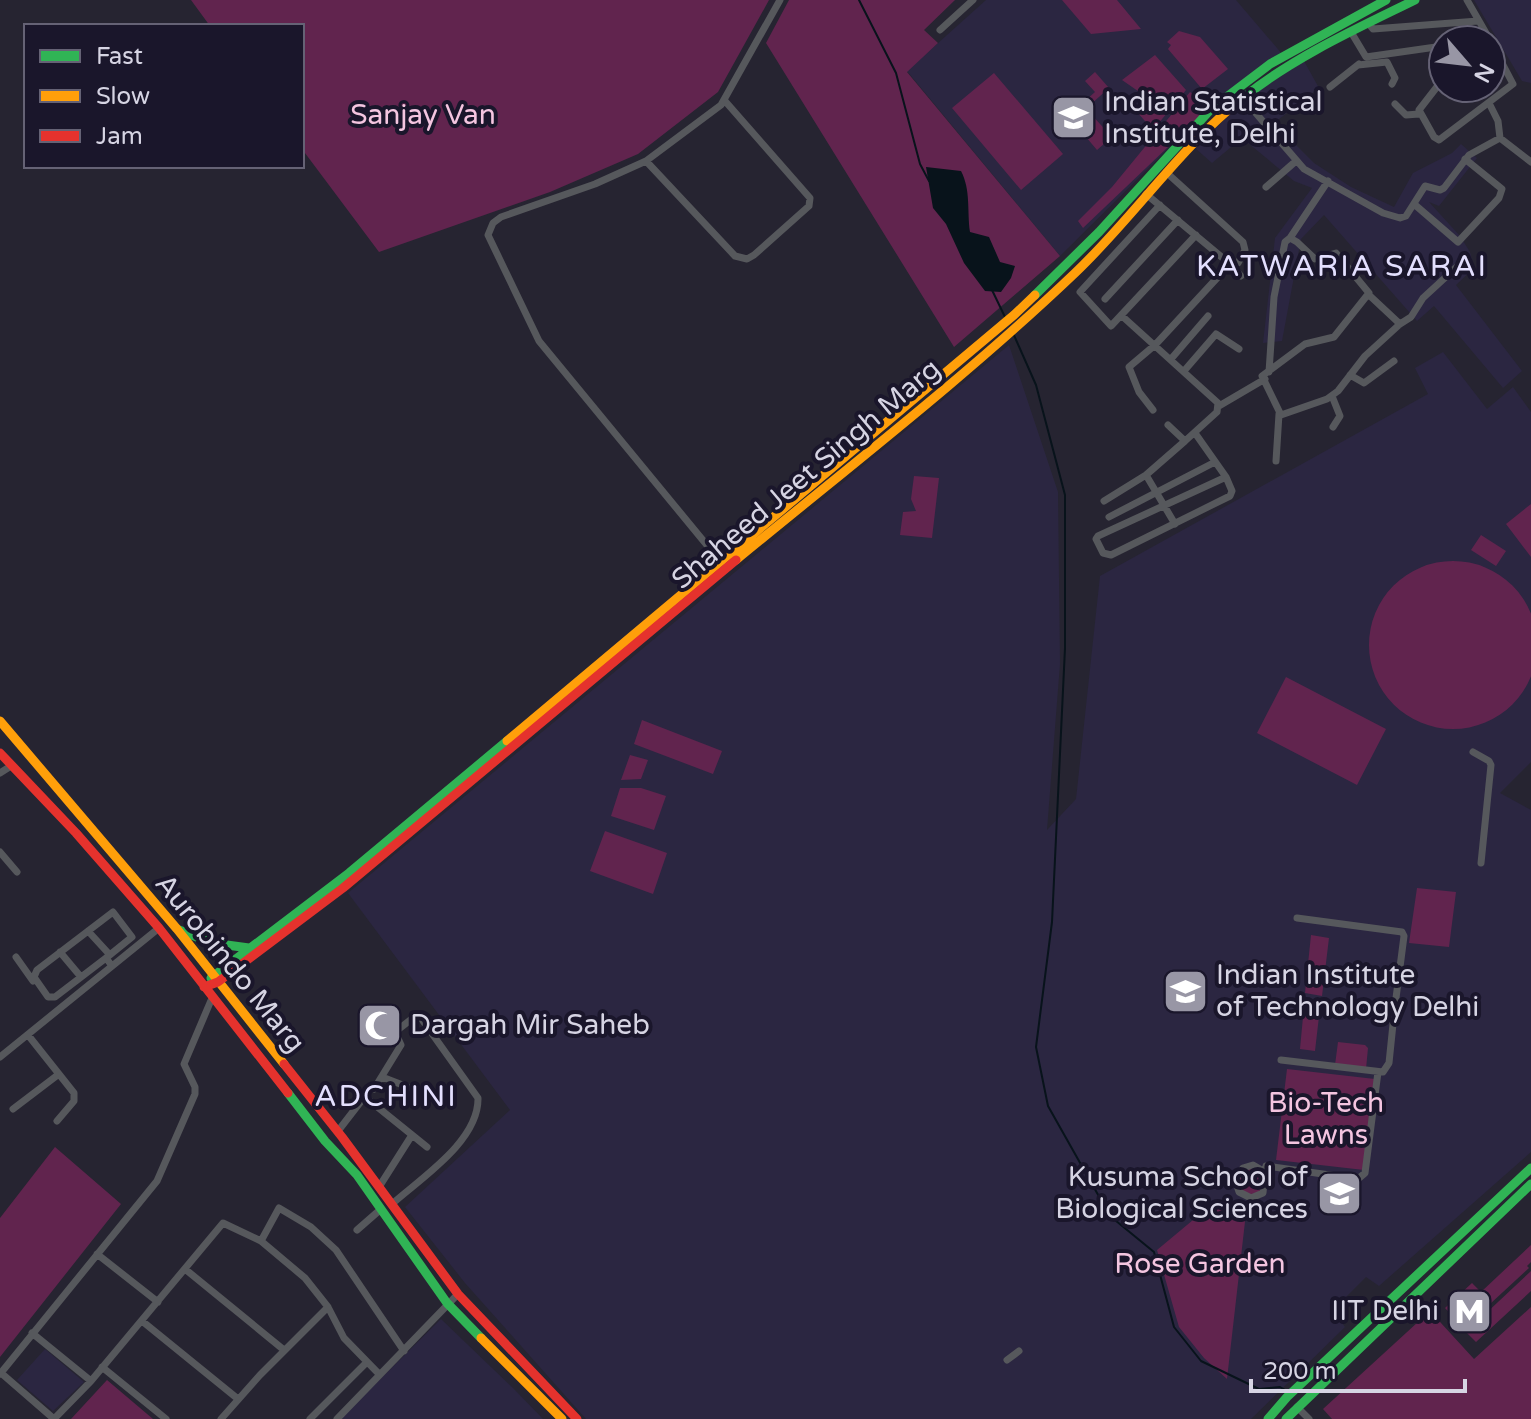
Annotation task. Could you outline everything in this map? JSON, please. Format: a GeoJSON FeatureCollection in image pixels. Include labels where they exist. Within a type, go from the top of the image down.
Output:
{"type":"FeatureCollection","features":[{"type":"Feature","properties":{"kind":"main road","name":"Shaheed Jeet Singh Marg"},"geometry":{"type":"LineString","coordinates":[[1009,325],[1212,108],[1277,59],[1386,0]]}},
{"type":"Feature","properties":{"kind":"main road","name":"Shaheed Jeet Singh Marg"},"geometry":{"type":"LineString","coordinates":[[216,979],[343,888],[1093,255],[1221,116],[1243,98],[1274,75],[1415,0]]}},
{"type":"Feature","properties":{"kind":"main road","name":"Shaheed Jeet Singh Marg"},"geometry":{"type":"LineString","coordinates":[[216,979],[249,948],[301,910],[723,565]]}},
{"type":"Feature","properties":{"kind":"main road","name":"Aurobindo Marg"},"geometry":{"type":"LineString","coordinates":[[0,721],[177,929],[338,1131],[458,1294],[577,1419]]}},
{"type":"Feature","properties":{"kind":"main road","name":"Aurobindo Marg"},"geometry":{"type":"LineString","coordinates":[[0,753],[76,833],[159,928],[325,1141],[357,1175],[447,1303],[562,1419]]}},
{"type":"Feature","properties":{"kind":"main road"},"geometry":{"type":"LineString","coordinates":[[177,929],[201,940],[249,948]]}},
{"type":"Feature","properties":{"kind":"main road"},"geometry":{"type":"LineString","coordinates":[[204,987],[216,979]]}},
{"type":"Feature","properties":{"kind":"main road"},"geometry":{"type":"LineString","coordinates":[[1268,1419],[1287,1397],[1531,1168]]}},
{"type":"Feature","properties":{"kind":"main road"},"geometry":{"type":"LineString","coordinates":[[1286,1419],[1531,1184]]}},
{"type":"Feature","properties":{"kind":"street"},"geometry":{"type":"LineString","coordinates":[[723,565],[539,341],[488,235],[493,223],[501,217],[595,184],[646,161],[725,101],[780,0]]}},
{"type":"Feature","properties":{"kind":"street"},"geometry":{"type":"LineString","coordinates":[[940,30],[973,0]]}},
{"type":"Feature","properties":{"kind":"street"},"geometry":{"type":"LineString","coordinates":[[1467,0],[1480,24]]}},
{"type":"Feature","properties":{"kind":"street"},"geometry":{"type":"LineString","coordinates":[[1368,23],[1373,29],[1478,21]]}},
{"type":"Feature","properties":{"kind":"street"},"geometry":{"type":"LineString","coordinates":[[1351,32],[1366,57]]}},
{"type":"Feature","properties":{"kind":"street"},"geometry":{"type":"LineString","coordinates":[[1330,87],[1366,57],[1427,48]]}},
{"type":"Feature","properties":{"kind":"street"},"geometry":{"type":"LineString","coordinates":[[1358,65],[1387,62],[1395,78],[1392,84]]}},
{"type":"Feature","properties":{"kind":"street"},"geometry":{"type":"LineString","coordinates":[[1235,89],[1304,169],[1395,218],[1406,216],[1425,186],[1440,190],[1444,188],[1465,159],[1500,138]]}},
{"type":"Feature","properties":{"kind":"street"},"geometry":{"type":"LineString","coordinates":[[1419,114],[1427,98]]}},
{"type":"Feature","properties":{"kind":"street"},"geometry":{"type":"LineString","coordinates":[[646,161],[735,256],[747,259],[754,255],[809,206],[810,198],[725,101]]}},
{"type":"Feature","properties":{"kind":"street"},"geometry":{"type":"LineString","coordinates":[[1395,104],[1406,115],[1419,114]]}},
{"type":"Feature","properties":{"kind":"street"},"geometry":{"type":"LineString","coordinates":[[1419,114],[1439,140],[1488,104]]}},
{"type":"Feature","properties":{"kind":"street"},"geometry":{"type":"LineString","coordinates":[[1490,104],[1498,121],[1500,138],[1531,162]]}},
{"type":"Feature","properties":{"kind":"street"},"geometry":{"type":"LineString","coordinates":[[1414,204],[1458,242],[1499,198],[1502,189],[1465,159]]}},
{"type":"Feature","properties":{"kind":"street"},"geometry":{"type":"LineString","coordinates":[[1266,187],[1296,161]]}},
{"type":"Feature","properties":{"kind":"street"},"geometry":{"type":"LineString","coordinates":[[1153,410],[1128,370],[1131,363],[1155,345],[1230,264],[1238,263],[1245,250],[1243,242],[1167,173]]}},
{"type":"Feature","properties":{"kind":"street"},"geometry":{"type":"LineString","coordinates":[[1276,461],[1279,414],[1267,375],[1274,297],[1285,242],[1328,181]]}},
{"type":"Feature","properties":{"kind":"street"},"geometry":{"type":"LineString","coordinates":[[1139,186],[1241,276]]}},
{"type":"Feature","properties":{"kind":"street"},"geometry":{"type":"LineString","coordinates":[[1160,205],[1080,292],[1111,326],[1196,235]]}},
{"type":"Feature","properties":{"kind":"street"},"geometry":{"type":"LineString","coordinates":[[1105,299],[1178,220]]}},
{"type":"Feature","properties":{"kind":"street"},"geometry":{"type":"LineString","coordinates":[[1290,238],[1315,259],[1336,253],[1368,289],[1369,295],[1400,324]]}},
{"type":"Feature","properties":{"kind":"street"},"geometry":{"type":"LineString","coordinates":[[1279,414],[1332,396],[1365,356],[1411,317],[1423,298],[1461,263]]}},
{"type":"Feature","properties":{"kind":"street"},"geometry":{"type":"LineString","coordinates":[[1104,501],[1146,475],[1195,433],[1217,412],[1219,406],[1267,375],[1305,344],[1334,337],[1369,295]]}},
{"type":"Feature","properties":{"kind":"street"},"geometry":{"type":"LineString","coordinates":[[1122,316],[1219,406]]}},
{"type":"Feature","properties":{"kind":"street"},"geometry":{"type":"LineString","coordinates":[[1171,359],[1208,316]]}},
{"type":"Feature","properties":{"kind":"street"},"geometry":{"type":"LineString","coordinates":[[1184,371],[1216,334],[1239,349]]}},
{"type":"Feature","properties":{"kind":"street"},"geometry":{"type":"LineString","coordinates":[[1350,375],[1364,383],[1394,361]]}},
{"type":"Feature","properties":{"kind":"street"},"geometry":{"type":"LineString","coordinates":[[1332,396],[1340,416],[1333,427]]}},
{"type":"Feature","properties":{"kind":"street"},"geometry":{"type":"LineString","coordinates":[[1168,425],[1185,441]]}},
{"type":"Feature","properties":{"kind":"street"},"geometry":{"type":"LineString","coordinates":[[1195,433],[1226,477],[1232,491],[1229,497],[1111,555],[1103,553],[1096,539],[1098,536],[1226,477]]}},
{"type":"Feature","properties":{"kind":"street"},"geometry":{"type":"LineString","coordinates":[[1109,517],[1215,462]]}},
{"type":"Feature","properties":{"kind":"street"},"geometry":{"type":"LineString","coordinates":[[1146,475],[1175,524]]}},
{"type":"Feature","properties":{"kind":"street"},"geometry":{"type":"LineString","coordinates":[[1473,752],[1491,765],[1481,863]]}},
{"type":"Feature","properties":{"kind":"street"},"geometry":{"type":"LineString","coordinates":[[0,773],[11,766]]}},
{"type":"Feature","properties":{"kind":"street"},"geometry":{"type":"LineString","coordinates":[[0,852],[17,872]]}},
{"type":"Feature","properties":{"kind":"street"},"geometry":{"type":"LineString","coordinates":[[113,912],[132,937],[55,997],[48,997],[34,977],[35,973],[60,952],[113,912]]}},
{"type":"Feature","properties":{"kind":"street"},"geometry":{"type":"LineString","coordinates":[[1297,918],[1402,932],[1396,998]]}},
{"type":"Feature","properties":{"kind":"street"},"geometry":{"type":"LineString","coordinates":[[0,1057],[159,928]]}},
{"type":"Feature","properties":{"kind":"street"},"geometry":{"type":"LineString","coordinates":[[88,931],[112,966]]}},
{"type":"Feature","properties":{"kind":"street"},"geometry":{"type":"LineString","coordinates":[[60,952],[81,977]]}},
{"type":"Feature","properties":{"kind":"street"},"geometry":{"type":"LineString","coordinates":[[16,957],[54,1013]]}},
{"type":"Feature","properties":{"kind":"street"},"geometry":{"type":"LineString","coordinates":[[212,998],[184,1062],[195,1094],[157,1181],[0,1373],[54,1419],[91,1381],[223,1223],[261,1241],[305,1278],[328,1307],[344,1338],[379,1374]]}},
{"type":"Feature","properties":{"kind":"street"},"geometry":{"type":"LineString","coordinates":[[374,1089],[401,1045],[395,1032],[428,1007]]}},
{"type":"Feature","properties":{"kind":"street"},"geometry":{"type":"LineString","coordinates":[[392,1204],[466,1136],[478,1106],[475,1092],[418,1014]]}},
{"type":"Feature","properties":{"kind":"street"},"geometry":{"type":"LineString","coordinates":[[1281,1060],[1386,1071],[1393,1024]]}},
{"type":"Feature","properties":{"kind":"street"},"geometry":{"type":"LineString","coordinates":[[28,1035],[75,1097],[57,1121]]}},
{"type":"Feature","properties":{"kind":"street"},"geometry":{"type":"LineString","coordinates":[[1266,1166],[1358,1179],[1365,1173],[1378,1072]]}},
{"type":"Feature","properties":{"kind":"street"},"geometry":{"type":"LineString","coordinates":[[13,1109],[59,1074]]}},
{"type":"Feature","properties":{"kind":"street"},"geometry":{"type":"LineString","coordinates":[[382,1077],[413,1089]]}},
{"type":"Feature","properties":{"kind":"street"},"geometry":{"type":"LineString","coordinates":[[338,1131],[362,1100],[370,1101],[427,1147]]}},
{"type":"Feature","properties":{"kind":"street"},"geometry":{"type":"LineString","coordinates":[[379,1187],[412,1135]]}},
{"type":"Feature","properties":{"kind":"street"},"geometry":{"type":"LineString","coordinates":[[1248,1166],[1262,1169],[1264,1177],[1263,1193],[1256,1197],[1243,1195],[1237,1189],[1236,1176],[1248,1166]]}},
{"type":"Feature","properties":{"kind":"street"},"geometry":{"type":"LineString","coordinates":[[261,1241],[279,1208],[311,1227],[336,1250],[404,1351]]}},
{"type":"Feature","properties":{"kind":"street"},"geometry":{"type":"LineString","coordinates":[[357,1230],[381,1209]]}},
{"type":"Feature","properties":{"kind":"street"},"geometry":{"type":"LineString","coordinates":[[97,1254],[158,1302]]}},
{"type":"Feature","properties":{"kind":"street"},"geometry":{"type":"LineString","coordinates":[[185,1269],[284,1350]]}},
{"type":"Feature","properties":{"kind":"street"},"geometry":{"type":"LineString","coordinates":[[337,1419],[458,1294]]}},
{"type":"Feature","properties":{"kind":"street"},"geometry":{"type":"LineString","coordinates":[[221,1419],[328,1307]]}},
{"type":"Feature","properties":{"kind":"street"},"geometry":{"type":"LineString","coordinates":[[142,1321],[238,1399]]}},
{"type":"Feature","properties":{"kind":"street"},"geometry":{"type":"LineString","coordinates":[[32,1333],[91,1381]]}},
{"type":"Feature","properties":{"kind":"street"},"geometry":{"type":"LineString","coordinates":[[1007,1360],[1019,1351]]}},
{"type":"Feature","properties":{"kind":"street"},"geometry":{"type":"LineString","coordinates":[[310,1419],[367,1362]]}},
{"type":"Feature","properties":{"kind":"street"},"geometry":{"type":"LineString","coordinates":[[102,1367],[166,1419]]}},
{"type":"Feature","properties":{"kind":"street"},"geometry":{"type":"LineString","coordinates":[[1297,1407],[1305,1418]]}},
{"type":"Feature","properties":{"kind":"shaded area","name":"Indian Statistical Institute, Delhi"},"geometry":{"type":"Polygon","coordinates":[[[986,0],[1236,0],[1283,55],[1188,129],[1060,256],[907,71],[986,0]]]}},
{"type":"Feature","properties":{"kind":"shaded area"},"geometry":{"type":"Polygon","coordinates":[[[1474,0],[1531,0],[1531,83],[1522,81],[1507,56],[1507,24],[1488,24],[1474,0]]]}},
{"type":"Feature","properties":{"kind":"shaded area"},"geometry":{"type":"Polygon","coordinates":[[[1304,61],[1319,88],[1274,123],[1314,163],[1351,187],[1394,207],[1413,173],[1452,153],[1461,144],[1477,158],[1439,206],[1429,202],[1460,236],[1470,252],[1474,268],[1456,285],[1522,371],[1503,388],[1434,306],[1417,321],[1324,215],[1301,239],[1282,341],[1263,343],[1275,238],[1312,188],[1294,181],[1242,138],[1212,163],[1195,148],[1248,97],[1304,61]]]}},
{"type":"Feature","properties":{"kind":"shaded area"},"geometry":{"type":"Polygon","coordinates":[[[926,167],[961,171],[967,193],[970,232],[989,237],[1000,262],[1015,266],[1001,292],[985,291],[964,263],[946,224],[933,208],[926,167]]]}},
{"type":"Feature","properties":{"kind":"shaded area","name":"Indian Institute of Technology Delhi"},"geometry":{"type":"Polygon","coordinates":[[[1009,345],[1058,492],[1060,664],[1047,830],[1076,799],[1100,576],[1428,394],[1415,368],[1443,352],[1487,409],[1513,387],[1531,412],[1531,762],[1500,793],[1531,810],[1531,1152],[1379,1286],[1366,1277],[1333,1310],[1345,1327],[1251,1419],[586,1419],[465,1283],[405,1207],[510,1110],[348,893],[1009,345]]]}},
{"type":"Feature","properties":{"kind":"shaded area"},"geometry":{"type":"Polygon","coordinates":[[[441,1319],[513,1388],[543,1419],[340,1419],[441,1319]]]}},
{"type":"Feature","properties":{"kind":"shaded area"},"geometry":{"type":"Polygon","coordinates":[[[45,1349],[84,1382],[53,1411],[17,1380],[45,1349]]]}},
{"type":"Feature","properties":{"kind":"green space","name":"Sanjay Van"},"geometry":{"type":"Polygon","coordinates":[[[191,0],[769,0],[718,92],[638,154],[550,192],[379,252],[304,152],[304,24],[209,24],[191,0]]]}},
{"type":"Feature","properties":{"kind":"green space"},"geometry":{"type":"Polygon","coordinates":[[[789,0],[955,0],[924,30],[938,43],[907,72],[1060,256],[954,347],[766,43],[789,0]]]}},
{"type":"Feature","properties":{"kind":"green space"},"geometry":{"type":"Polygon","coordinates":[[[1062,0],[1117,0],[1141,29],[1091,34],[1062,0]]]}},
{"type":"Feature","properties":{"kind":"green space"},"geometry":{"type":"Polygon","coordinates":[[[1179,31],[1200,37],[1228,69],[1202,89],[1168,49],[1171,45],[1167,42],[1179,31]]]}},
{"type":"Feature","properties":{"kind":"green space"},"geometry":{"type":"Polygon","coordinates":[[[1155,55],[1186,90],[1153,130],[1136,111],[1148,98],[1122,80],[1155,55]]]}},
{"type":"Feature","properties":{"kind":"green space"},"geometry":{"type":"Polygon","coordinates":[[[1095,72],[1109,88],[1090,105],[1086,100],[1095,92],[1085,81],[1095,72]]]}},
{"type":"Feature","properties":{"kind":"green space"},"geometry":{"type":"Polygon","coordinates":[[[994,73],[1063,154],[1021,190],[952,108],[994,73]]]}},
{"type":"Feature","properties":{"kind":"green space"},"geometry":{"type":"Polygon","coordinates":[[[1190,92],[1210,107],[1083,228],[1078,221],[1112,187],[1190,92]]]}},
{"type":"Feature","properties":{"kind":"green space"},"geometry":{"type":"Polygon","coordinates":[[[1089,112],[1112,137],[1097,150],[1075,124],[1089,112]]]}},
{"type":"Feature","properties":{"kind":"green space"},"geometry":{"type":"Polygon","coordinates":[[[914,476],[939,478],[932,538],[900,535],[903,512],[916,511],[911,499],[914,476]]]}},
{"type":"Feature","properties":{"kind":"green space"},"geometry":{"type":"Polygon","coordinates":[[[1531,504],[1531,557],[1506,524],[1531,504]]]}},
{"type":"Feature","properties":{"kind":"green space"},"geometry":{"type":"Polygon","coordinates":[[[1481,535],[1506,551],[1496,566],[1471,550],[1481,535]]]}},
{"type":"Feature","properties":{"kind":"green space"},"geometry":{"type":"Polygon","coordinates":[[[1437,563],[1469,563],[1500,575],[1523,598],[1530,613],[1532,671],[1523,692],[1500,715],[1469,727],[1437,727],[1406,715],[1383,692],[1371,661],[1371,629],[1383,598],[1406,575],[1437,563]]]}},
{"type":"Feature","properties":{"kind":"green space"},"geometry":{"type":"Polygon","coordinates":[[[1286,677],[1386,729],[1357,785],[1257,733],[1286,677]]]}},
{"type":"Feature","properties":{"kind":"green space"},"geometry":{"type":"Polygon","coordinates":[[[642,720],[722,751],[713,774],[634,744],[642,720]]]}},
{"type":"Feature","properties":{"kind":"green space"},"geometry":{"type":"Polygon","coordinates":[[[630,755],[648,760],[641,779],[621,780],[630,755]]]}},
{"type":"Feature","properties":{"kind":"green space"},"geometry":{"type":"Polygon","coordinates":[[[620,788],[641,788],[666,796],[654,830],[611,816],[620,788]]]}},
{"type":"Feature","properties":{"kind":"green space"},"geometry":{"type":"Polygon","coordinates":[[[605,831],[667,853],[653,894],[590,871],[605,831]]]}},
{"type":"Feature","properties":{"kind":"green space"},"geometry":{"type":"Polygon","coordinates":[[[1417,888],[1456,892],[1449,947],[1409,943],[1417,888]]]}},
{"type":"Feature","properties":{"kind":"green space"},"geometry":{"type":"Polygon","coordinates":[[[1311,935],[1329,938],[1322,996],[1305,993],[1311,935]]]}},
{"type":"Feature","properties":{"kind":"green space"},"geometry":{"type":"Polygon","coordinates":[[[1304,1006],[1320,1008],[1315,1051],[1300,1049],[1304,1006]]]}},
{"type":"Feature","properties":{"kind":"green space"},"geometry":{"type":"Polygon","coordinates":[[[1338,1042],[1365,1045],[1368,1048],[1366,1069],[1335,1065],[1338,1042]]]}},
{"type":"Feature","properties":{"kind":"green space","name":"Bio-Tech Lawns"},"geometry":{"type":"Polygon","coordinates":[[[1287,1069],[1375,1079],[1364,1170],[1276,1160],[1287,1069]]]}},
{"type":"Feature","properties":{"kind":"green space"},"geometry":{"type":"Polygon","coordinates":[[[55,1147],[121,1204],[0,1357],[0,1218],[55,1147]]]}},
{"type":"Feature","properties":{"kind":"green space"},"geometry":{"type":"Polygon","coordinates":[[[1251,1168],[1260,1172],[1264,1181],[1260,1190],[1251,1194],[1242,1190],[1238,1181],[1242,1172],[1251,1168]]]}},
{"type":"Feature","properties":{"kind":"green space","name":"Rose Garden"},"geometry":{"type":"Polygon","coordinates":[[[1219,1206],[1238,1207],[1246,1213],[1227,1379],[1204,1358],[1179,1327],[1157,1250],[1199,1215],[1219,1206]]]}},
{"type":"Feature","properties":{"kind":"green space"},"geometry":{"type":"Polygon","coordinates":[[[1531,1245],[1529,1268],[1464,1328],[1445,1308],[1472,1283],[1481,1292],[1531,1245]]]}},
{"type":"Feature","properties":{"kind":"green space"},"geometry":{"type":"Polygon","coordinates":[[[1531,1271],[1531,1291],[1476,1342],[1466,1332],[1531,1271]]]}},
{"type":"Feature","properties":{"kind":"green space"},"geometry":{"type":"Polygon","coordinates":[[[1531,1307],[1531,1419],[1332,1419],[1323,1409],[1430,1311],[1474,1359],[1531,1307]]]}},
{"type":"Feature","properties":{"kind":"green space"},"geometry":{"type":"Polygon","coordinates":[[[107,1380],[153,1419],[71,1419],[107,1380]]]}},
{"type":"Feature","properties":{"kind":"waterway"},"geometry":{"type":"LineString","coordinates":[[859,0],[896,73],[920,164],[929,181]]}},
{"type":"Feature","properties":{"kind":"waterway"},"geometry":{"type":"LineString","coordinates":[[992,290],[1005,317]]}},
{"type":"Feature","properties":{"kind":"waterway"},"geometry":{"type":"LineString","coordinates":[[1013,333],[1036,385],[1065,495],[1065,648],[1052,922],[1036,1047],[1048,1106],[1110,1216],[1154,1252],[1174,1327],[1201,1361],[1259,1389],[1280,1387],[1287,1391]]}},
{"type":"Feature","properties":{"kind":"tunnel"},"geometry":{"type":"LineString","coordinates":[[1393,1024],[1396,998]]}},
{"type":"Feature","properties":{"kind":"traffic: fast"},"geometry":{"type":"LineString","coordinates":[[1035,295],[1099,232],[1212,108],[1270,64],[1386,0]]}},
{"type":"Feature","properties":{"kind":"traffic: fast"},"geometry":{"type":"LineString","coordinates":[[1244,97],[1305,56],[1415,0]]}},
{"type":"Feature","properties":{"kind":"traffic: fast"},"geometry":{"type":"LineString","coordinates":[[211,978],[349,873],[507,741]]}},
{"type":"Feature","properties":{"kind":"traffic: fast"},"geometry":{"type":"LineString","coordinates":[[179,930],[212,943],[249,948]]}},
{"type":"Feature","properties":{"kind":"traffic: fast"},"geometry":{"type":"LineString","coordinates":[[288,1093],[325,1141],[357,1175],[447,1303],[481,1338]]}},
{"type":"Feature","properties":{"kind":"traffic: fast"},"geometry":{"type":"LineString","coordinates":[[1268,1419],[1287,1397],[1531,1168]]}},
{"type":"Feature","properties":{"kind":"traffic: fast"},"geometry":{"type":"LineString","coordinates":[[1286,1419],[1531,1184]]}},
{"type":"Feature","properties":{"kind":"traffic: slow"},"geometry":{"type":"LineString","coordinates":[[736,560],[908,420],[1034,311],[1097,251],[1199,138],[1244,97]]}},
{"type":"Feature","properties":{"kind":"traffic: slow"},"geometry":{"type":"LineString","coordinates":[[507,741],[1035,295]]}},
{"type":"Feature","properties":{"kind":"traffic: slow"},"geometry":{"type":"LineString","coordinates":[[0,721],[177,929],[284,1064]]}},
{"type":"Feature","properties":{"kind":"traffic: slow"},"geometry":{"type":"LineString","coordinates":[[481,1338],[562,1419]]}},
{"type":"Feature","properties":{"kind":"traffic: jam"},"geometry":{"type":"LineString","coordinates":[[204,987],[218,982],[343,888],[736,560]]}},
{"type":"Feature","properties":{"kind":"traffic: jam"},"geometry":{"type":"LineString","coordinates":[[0,753],[76,833],[159,928],[288,1093]]}},
{"type":"Feature","properties":{"kind":"traffic: jam"},"geometry":{"type":"LineString","coordinates":[[284,1064],[458,1294],[577,1419]]}},
{"type":"Feature","properties":{"kind":"place","name":"Indian Statistical Institute, Delhi"},"geometry":{"type":"Point","coordinates":[1073,118]}},
{"type":"Feature","properties":{"kind":"place","name":"Indian Institute of Technology Delhi"},"geometry":{"type":"Point","coordinates":[1185,991]}},
{"type":"Feature","properties":{"kind":"place","name":"Dargah Mir Saheb"},"geometry":{"type":"Point","coordinates":[379,1025]}},
{"type":"Feature","properties":{"kind":"place","name":"Kusuma School of Biological Sciences"},"geometry":{"type":"Point","coordinates":[1339,1193]}},
{"type":"Feature","properties":{"kind":"place","name":"IIT Delhi"},"geometry":{"type":"Point","coordinates":[1470,1311]}},
{"type":"Feature","properties":{"kind":"district","name":"KATWARIA SARAI"},"geometry":{"type":"Point","coordinates":[1342,266]}},
{"type":"Feature","properties":{"kind":"district","name":"ADCHINI"},"geometry":{"type":"Point","coordinates":[386,1096]}}]}
